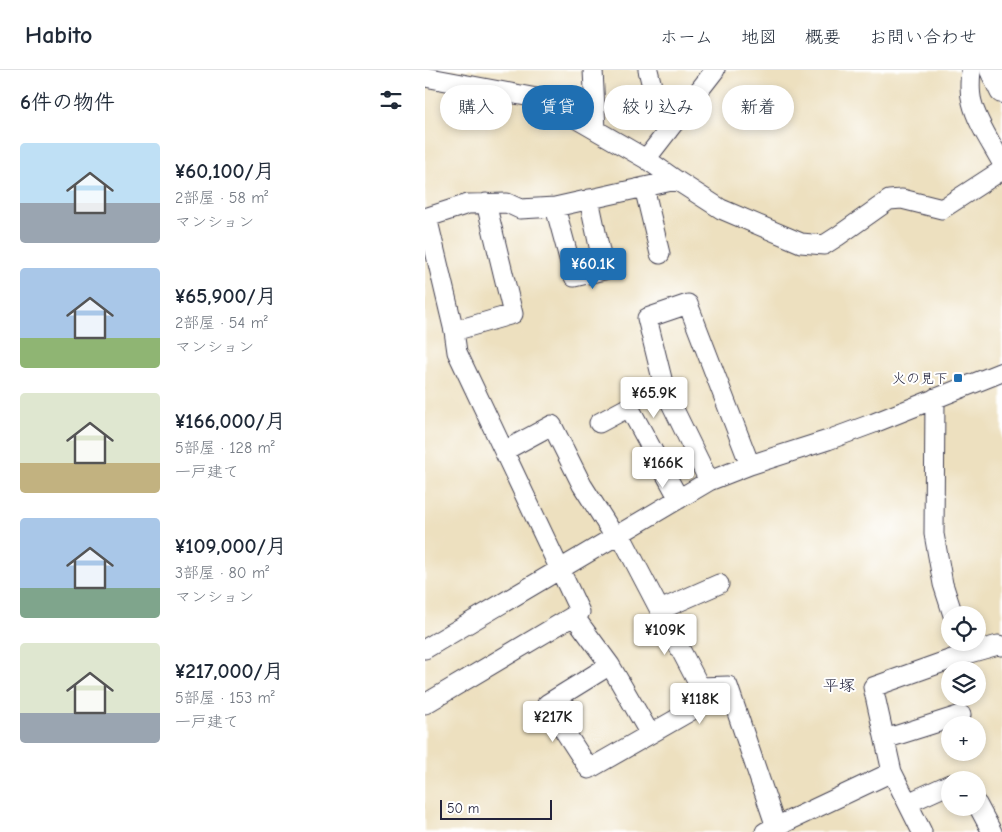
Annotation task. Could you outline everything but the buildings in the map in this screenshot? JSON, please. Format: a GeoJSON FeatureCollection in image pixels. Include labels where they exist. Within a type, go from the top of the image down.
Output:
{"type":"FeatureCollection","features":[{"type":"Feature","properties":{"kind":"main road"},"geometry":{"type":"LineString","coordinates":[[993,70],[1002,91]]}},
{"type":"Feature","properties":{"kind":"street"},"geometry":{"type":"LineString","coordinates":[[593,70],[596,130]]}},
{"type":"Feature","properties":{"kind":"street"},"geometry":{"type":"LineString","coordinates":[[648,70],[660,119],[668,131]]}},
{"type":"Feature","properties":{"kind":"street"},"geometry":{"type":"LineString","coordinates":[[646,159],[715,70]]}},
{"type":"Feature","properties":{"kind":"street"},"geometry":{"type":"LineString","coordinates":[[971,70],[970,88],[974,109],[1002,163]]}},
{"type":"Feature","properties":{"kind":"street"},"geometry":{"type":"LineString","coordinates":[[425,77],[477,78],[542,99],[646,159],[721,209],[801,244],[824,245],[889,200],[902,199],[942,209],[1002,170]]}},
{"type":"Feature","properties":{"kind":"street"},"geometry":{"type":"LineString","coordinates":[[425,704],[580,612],[457,352],[454,331],[426,217],[468,204],[507,204],[520,209],[555,207],[676,180]]}},
{"type":"Feature","properties":{"kind":"street"},"geometry":{"type":"LineString","coordinates":[[645,187],[660,254]]}},
{"type":"Feature","properties":{"kind":"street"},"geometry":{"type":"LineString","coordinates":[[555,207],[574,277],[604,270],[589,199]]}},
{"type":"Feature","properties":{"kind":"street"},"geometry":{"type":"LineString","coordinates":[[454,331],[513,314],[486,203]]}},
{"type":"Feature","properties":{"kind":"street"},"geometry":{"type":"LineString","coordinates":[[709,481],[665,391],[647,318],[688,304],[750,465]]}},
{"type":"Feature","properties":{"kind":"street"},"geometry":{"type":"LineString","coordinates":[[425,649],[709,481],[874,423],[1002,372]]}},
{"type":"Feature","properties":{"kind":"street"},"geometry":{"type":"LineString","coordinates":[[935,398],[934,534],[943,584],[950,606]]}},
{"type":"Feature","properties":{"kind":"street"},"geometry":{"type":"LineString","coordinates":[[599,423],[629,408],[679,499]]}},
{"type":"Feature","properties":{"kind":"street"},"geometry":{"type":"LineString","coordinates":[[504,452],[552,425],[582,485],[617,535],[660,610],[700,686],[701,705],[589,769],[547,704],[610,665]]}},
{"type":"Feature","properties":{"kind":"street"},"geometry":{"type":"LineString","coordinates":[[660,610],[719,584]]}},
{"type":"Feature","properties":{"kind":"street"},"geometry":{"type":"LineString","coordinates":[[574,616],[610,665],[650,734]]}},
{"type":"Feature","properties":{"kind":"street"},"geometry":{"type":"LineString","coordinates":[[986,646],[1002,646]]}},
{"type":"Feature","properties":{"kind":"street"},"geometry":{"type":"LineString","coordinates":[[922,832],[892,772],[873,686],[957,651]]}},
{"type":"Feature","properties":{"kind":"street"},"geometry":{"type":"LineString","coordinates":[[700,686],[728,686],[770,830],[892,772]]}},
{"type":"Feature","properties":{"kind":"street"},"geometry":{"type":"LineString","coordinates":[[885,739],[961,715]]}},
{"type":"Feature","properties":{"kind":"street"},"geometry":{"type":"LineString","coordinates":[[908,803],[941,788]]}},
{"type":"Feature","properties":{"kind":"street"},"geometry":{"type":"LineString","coordinates":[[983,816],[992,832]]}},
{"type":"Feature","properties":{"kind":"place","name":"火の見下"},"geometry":{"type":"Point","coordinates":[958,378]}},
{"type":"Feature","properties":{"kind":"district","name":"平塚"},"geometry":{"type":"Point","coordinates":[839,685]}}]}
